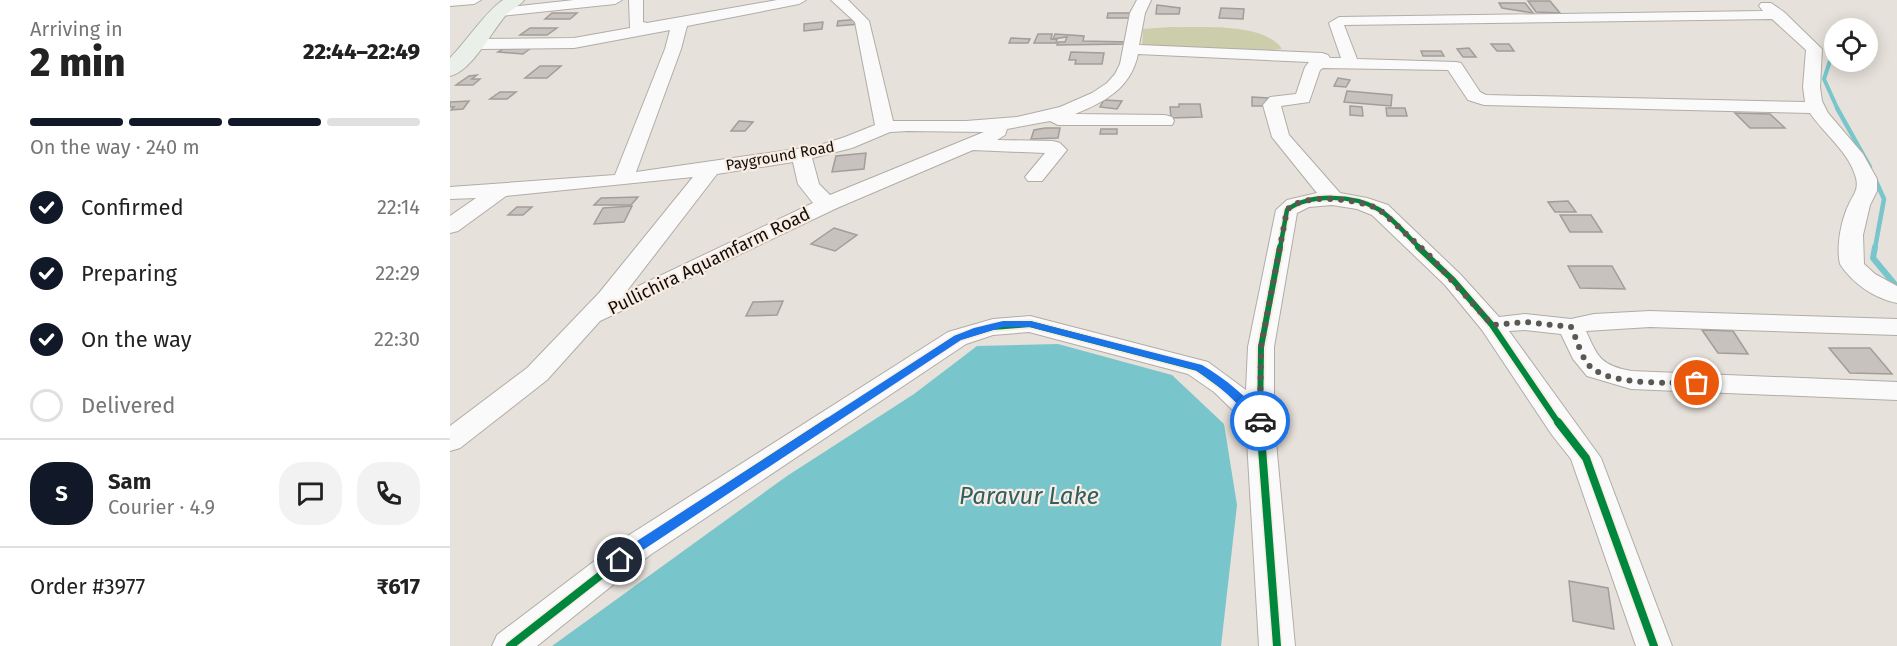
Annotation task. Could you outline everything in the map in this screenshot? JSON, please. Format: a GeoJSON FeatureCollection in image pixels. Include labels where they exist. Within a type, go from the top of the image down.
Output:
{"type":"FeatureCollection","features":[{"type":"Feature","properties":{"kind":"main road"},"geometry":{"type":"LineString","coordinates":[[450,70],[508,6]]}},
{"type":"Feature","properties":{"kind":"street"},"geometry":{"type":"LineString","coordinates":[[450,2],[474,0]]}},
{"type":"Feature","properties":{"kind":"street"},"geometry":{"type":"LineString","coordinates":[[508,6],[615,0]]}},
{"type":"Feature","properties":{"kind":"street"},"geometry":{"type":"LineString","coordinates":[[623,180],[673,50],[679,26],[672,24],[645,28],[636,26],[636,0]]}},
{"type":"Feature","properties":{"kind":"street"},"geometry":{"type":"LineString","coordinates":[[475,44],[574,43],[797,0]]}},
{"type":"Feature","properties":{"kind":"street"},"geometry":{"type":"LineString","coordinates":[[838,0],[862,21],[885,128]]}},
{"type":"Feature","properties":{"kind":"street","name":"Payground Road"},"geometry":{"type":"LineString","coordinates":[[450,193],[623,180],[710,169],[801,155],[857,140],[885,128],[997,124],[1042,118],[1099,97],[1126,73],[1136,11],[1144,0]]}},
{"type":"Feature","properties":{"kind":"street"},"geometry":{"type":"LineString","coordinates":[[1573,3],[1767,7],[1814,49],[1815,69],[1810,92],[1816,108],[1863,168],[1868,189],[1858,207],[1849,255],[1852,264],[1871,282],[1897,296]]}},
{"type":"Feature","properties":{"kind":"street"},"geometry":{"type":"LineString","coordinates":[[1351,63],[1336,23],[1339,21],[1767,7]]}},
{"type":"Feature","properties":{"kind":"street"},"geometry":{"type":"LineString","coordinates":[[1131,50],[1322,58],[1315,65],[1303,99],[1276,101],[1272,105],[1281,137],[1333,199]]}},
{"type":"Feature","properties":{"kind":"street"},"geometry":{"type":"LineString","coordinates":[[1315,65],[1351,63],[1450,65],[1455,67],[1473,96],[1484,100],[1816,108]]}},
{"type":"Feature","properties":{"kind":"street"},"geometry":{"type":"LineString","coordinates":[[1042,118],[1165,121]]}},
{"type":"Feature","properties":{"kind":"street","name":"Pullichira Aquamfarm Road"},"geometry":{"type":"LineString","coordinates":[[588,319],[829,203],[970,145],[998,131],[997,124]]}},
{"type":"Feature","properties":{"kind":"street"},"geometry":{"type":"LineString","coordinates":[[970,145],[1053,147],[1057,150],[1035,177]]}},
{"type":"Feature","properties":{"kind":"street","name":"Pullichira Aquamfarm Road"},"geometry":{"type":"LineString","coordinates":[[801,155],[810,190],[821,200],[829,203]]}},
{"type":"Feature","properties":{"kind":"street","name":"Pullichira Aquamfarm Road"},"geometry":{"type":"LineString","coordinates":[[450,441],[537,374],[608,298],[710,169]]}},
{"type":"Feature","properties":{"kind":"street"},"geometry":{"type":"LineString","coordinates":[[450,226],[502,190]]}},
{"type":"Feature","properties":{"kind":"street"},"geometry":{"type":"LineString","coordinates":[[1277,646],[1260,421],[1261,347],[1287,210],[1292,205],[1305,200],[1333,199],[1372,206],[1380,210],[1429,255],[1492,325],[1562,428],[1575,441],[1586,458],[1654,646]]}},
{"type":"Feature","properties":{"kind":"street"},"geometry":{"type":"LineString","coordinates":[[1492,325],[1525,322],[1571,327],[1594,322],[1650,319],[1897,327]]}},
{"type":"Feature","properties":{"kind":"street"},"geometry":{"type":"LineString","coordinates":[[510,646],[639,546],[957,338],[977,330],[1003,324],[1030,324],[1198,368],[1216,378],[1234,393],[1260,421]]}},
{"type":"Feature","properties":{"kind":"street"},"geometry":{"type":"LineString","coordinates":[[1571,327],[1590,367],[1600,373],[1623,378],[1897,391]]}},
{"type":"Feature","properties":{"kind":"green space"},"geometry":{"type":"Polygon","coordinates":[[[1171,27],[1247,30],[1273,40],[1282,49],[1263,51],[1142,48],[1143,29],[1171,27]]]}},
{"type":"Feature","properties":{"kind":"water","name":"Paravur Lake"},"geometry":{"type":"Polygon","coordinates":[[[1058,344],[1172,375],[1224,424],[1237,505],[1221,646],[552,646],[787,476],[914,394],[977,346],[1058,344]]]}},
{"type":"Feature","properties":{"kind":"building"},"geometry":{"type":"Polygon","coordinates":[[[1528,1],[1550,1],[1560,13],[1536,12],[1528,1]]]}},
{"type":"Feature","properties":{"kind":"building"},"geometry":{"type":"Polygon","coordinates":[[[1499,3],[1525,3],[1533,13],[1502,8],[1499,3]]]}},
{"type":"Feature","properties":{"kind":"building"},"geometry":{"type":"Polygon","coordinates":[[[1157,5],[1180,8],[1179,14],[1156,14],[1157,5]]]}},
{"type":"Feature","properties":{"kind":"building"},"geometry":{"type":"Polygon","coordinates":[[[1221,8],[1244,9],[1243,19],[1219,18],[1221,8]]]}},
{"type":"Feature","properties":{"kind":"building"},"geometry":{"type":"Polygon","coordinates":[[[552,13],[577,13],[570,19],[545,19],[552,13]]]}},
{"type":"Feature","properties":{"kind":"building"},"geometry":{"type":"Polygon","coordinates":[[[1108,13],[1136,13],[1136,18],[1107,18],[1108,13]]]}},
{"type":"Feature","properties":{"kind":"building"},"geometry":{"type":"Polygon","coordinates":[[[860,19],[860,24],[837,26],[838,21],[860,19]]]}},
{"type":"Feature","properties":{"kind":"building"},"geometry":{"type":"Polygon","coordinates":[[[823,22],[822,29],[804,31],[804,24],[823,22]]]}},
{"type":"Feature","properties":{"kind":"building"},"geometry":{"type":"Polygon","coordinates":[[[530,28],[557,28],[547,35],[520,35],[530,28]]]}},
{"type":"Feature","properties":{"kind":"building"},"geometry":{"type":"Polygon","coordinates":[[[1038,34],[1052,34],[1051,39],[1057,39],[1056,43],[1034,43],[1038,34]]]}},
{"type":"Feature","properties":{"kind":"building"},"geometry":{"type":"Polygon","coordinates":[[[1055,34],[1084,36],[1083,41],[1130,42],[1129,44],[1057,45],[1058,42],[1065,42],[1067,37],[1053,39],[1055,34]]]}},
{"type":"Feature","properties":{"kind":"building"},"geometry":{"type":"Polygon","coordinates":[[[1011,38],[1030,39],[1028,43],[1009,43],[1011,38]]]}},
{"type":"Feature","properties":{"kind":"building"},"geometry":{"type":"Polygon","coordinates":[[[1491,44],[1509,44],[1514,51],[1497,51],[1491,44]]]}},
{"type":"Feature","properties":{"kind":"building"},"geometry":{"type":"Polygon","coordinates":[[[531,48],[523,54],[498,52],[503,49],[531,48]]]}},
{"type":"Feature","properties":{"kind":"building"},"geometry":{"type":"Polygon","coordinates":[[[1469,48],[1476,57],[1463,57],[1457,49],[1469,48]]]}},
{"type":"Feature","properties":{"kind":"building"},"geometry":{"type":"Polygon","coordinates":[[[1421,51],[1441,51],[1444,56],[1423,56],[1421,51]]]}},
{"type":"Feature","properties":{"kind":"building"},"geometry":{"type":"Polygon","coordinates":[[[1071,52],[1104,53],[1102,64],[1075,64],[1076,60],[1069,60],[1071,52]]]}},
{"type":"Feature","properties":{"kind":"building"},"geometry":{"type":"Polygon","coordinates":[[[540,66],[561,66],[547,78],[525,78],[540,66]]]}},
{"type":"Feature","properties":{"kind":"building"},"geometry":{"type":"Polygon","coordinates":[[[477,75],[472,79],[480,79],[473,85],[456,85],[469,76],[477,75]]]}},
{"type":"Feature","properties":{"kind":"building"},"geometry":{"type":"Polygon","coordinates":[[[1338,78],[1350,80],[1346,87],[1334,86],[1338,78]]]}},
{"type":"Feature","properties":{"kind":"building"},"geometry":{"type":"Polygon","coordinates":[[[1347,91],[1392,95],[1391,106],[1344,102],[1347,91]]]}},
{"type":"Feature","properties":{"kind":"building"},"geometry":{"type":"Polygon","coordinates":[[[500,92],[516,92],[507,99],[490,99],[500,92]]]}},
{"type":"Feature","properties":{"kind":"building"},"geometry":{"type":"Polygon","coordinates":[[[1252,97],[1268,98],[1268,106],[1252,106],[1252,97]]]}},
{"type":"Feature","properties":{"kind":"building"},"geometry":{"type":"Polygon","coordinates":[[[1104,100],[1122,101],[1117,109],[1100,107],[1104,100]]]}},
{"type":"Feature","properties":{"kind":"building"},"geometry":{"type":"Polygon","coordinates":[[[469,101],[463,109],[451,110],[454,107],[450,107],[450,102],[469,101]]]}},
{"type":"Feature","properties":{"kind":"building"},"geometry":{"type":"Polygon","coordinates":[[[1179,104],[1200,104],[1202,117],[1171,118],[1170,107],[1179,107],[1179,104]]]}},
{"type":"Feature","properties":{"kind":"building"},"geometry":{"type":"Polygon","coordinates":[[[1350,106],[1362,107],[1363,116],[1350,115],[1350,106]]]}},
{"type":"Feature","properties":{"kind":"building"},"geometry":{"type":"Polygon","coordinates":[[[1386,108],[1405,108],[1407,116],[1387,116],[1386,108]]]}},
{"type":"Feature","properties":{"kind":"building"},"geometry":{"type":"Polygon","coordinates":[[[1735,113],[1770,114],[1785,128],[1750,128],[1735,113]]]}},
{"type":"Feature","properties":{"kind":"building"},"geometry":{"type":"Polygon","coordinates":[[[739,121],[753,122],[745,131],[731,131],[739,121]]]}},
{"type":"Feature","properties":{"kind":"building"},"geometry":{"type":"Polygon","coordinates":[[[1060,128],[1058,138],[1031,139],[1034,130],[1060,128]]]}},
{"type":"Feature","properties":{"kind":"building"},"geometry":{"type":"Polygon","coordinates":[[[1101,129],[1117,129],[1117,134],[1100,134],[1101,129]]]}},
{"type":"Feature","properties":{"kind":"building"},"geometry":{"type":"Polygon","coordinates":[[[866,153],[864,169],[832,172],[836,156],[866,153]]]}},
{"type":"Feature","properties":{"kind":"building"},"geometry":{"type":"Polygon","coordinates":[[[638,197],[631,205],[594,205],[601,198],[638,197]]]}},
{"type":"Feature","properties":{"kind":"building"},"geometry":{"type":"Polygon","coordinates":[[[1568,201],[1576,212],[1555,212],[1548,202],[1568,201]]]}},
{"type":"Feature","properties":{"kind":"building"},"geometry":{"type":"Polygon","coordinates":[[[632,206],[624,222],[594,224],[603,208],[632,206]]]}},
{"type":"Feature","properties":{"kind":"building"},"geometry":{"type":"Polygon","coordinates":[[[517,207],[532,207],[523,215],[508,215],[517,207]]]}},
{"type":"Feature","properties":{"kind":"building"},"geometry":{"type":"Polygon","coordinates":[[[1560,215],[1591,215],[1602,232],[1570,232],[1560,215]]]}},
{"type":"Feature","properties":{"kind":"building"},"geometry":{"type":"Polygon","coordinates":[[[834,228],[857,235],[835,251],[811,244],[834,228]]]}},
{"type":"Feature","properties":{"kind":"building"},"geometry":{"type":"Polygon","coordinates":[[[1568,266],[1612,266],[1625,289],[1580,288],[1568,266]]]}},
{"type":"Feature","properties":{"kind":"building"},"geometry":{"type":"Polygon","coordinates":[[[783,301],[777,315],[746,316],[753,302],[783,301]]]}},
{"type":"Feature","properties":{"kind":"building"},"geometry":{"type":"Polygon","coordinates":[[[1702,330],[1733,331],[1748,354],[1718,353],[1702,330]]]}},
{"type":"Feature","properties":{"kind":"building"},"geometry":{"type":"Polygon","coordinates":[[[1829,348],[1870,348],[1892,374],[1850,373],[1829,348]]]}},
{"type":"Feature","properties":{"kind":"building"},"geometry":{"type":"Polygon","coordinates":[[[1569,581],[1608,588],[1614,629],[1573,621],[1569,581]]]}},
{"type":"Feature","properties":{"kind":"waterway"},"geometry":{"type":"LineString","coordinates":[[1826,72],[1824,79],[1838,109]]}},
{"type":"Feature","properties":{"kind":"waterway"},"geometry":{"type":"LineString","coordinates":[[1838,109],[1870,167]]}},
{"type":"Feature","properties":{"kind":"waterway"},"geometry":{"type":"LineString","coordinates":[[1875,179],[1884,199],[1875,248]]}},
{"type":"Feature","properties":{"kind":"waterway"},"geometry":{"type":"LineString","coordinates":[[1875,247],[1873,258],[1897,287]]}},
{"type":"Feature","properties":{"kind":"cycle path"},"geometry":{"type":"LineString","coordinates":[[1277,646],[1260,421],[1261,347],[1287,210],[1295,204],[1318,199],[1346,200],[1380,210],[1453,280],[1492,325],[1562,428],[1575,441],[1586,458],[1654,646]]}},
{"type":"Feature","properties":{"kind":"cycle path"},"geometry":{"type":"LineString","coordinates":[[510,646],[638,546],[957,338],[975,332],[993,327],[1030,324],[1198,368],[1216,379],[1260,421]]}},
{"type":"Feature","properties":{"kind":"way so far"},"geometry":{"type":"LineString","coordinates":[[1260,421],[1261,347],[1287,210],[1292,205],[1305,200],[1333,199],[1372,206],[1380,210],[1429,255],[1492,325],[1525,322],[1571,327],[1590,367],[1600,373],[1631,380],[1697,383]]}},
{"type":"Feature","properties":{"kind":"route"},"geometry":{"type":"LineString","coordinates":[[620,560],[957,338],[977,330],[1003,324],[1030,324],[1198,368],[1216,378],[1234,393],[1260,421]]}}]}
